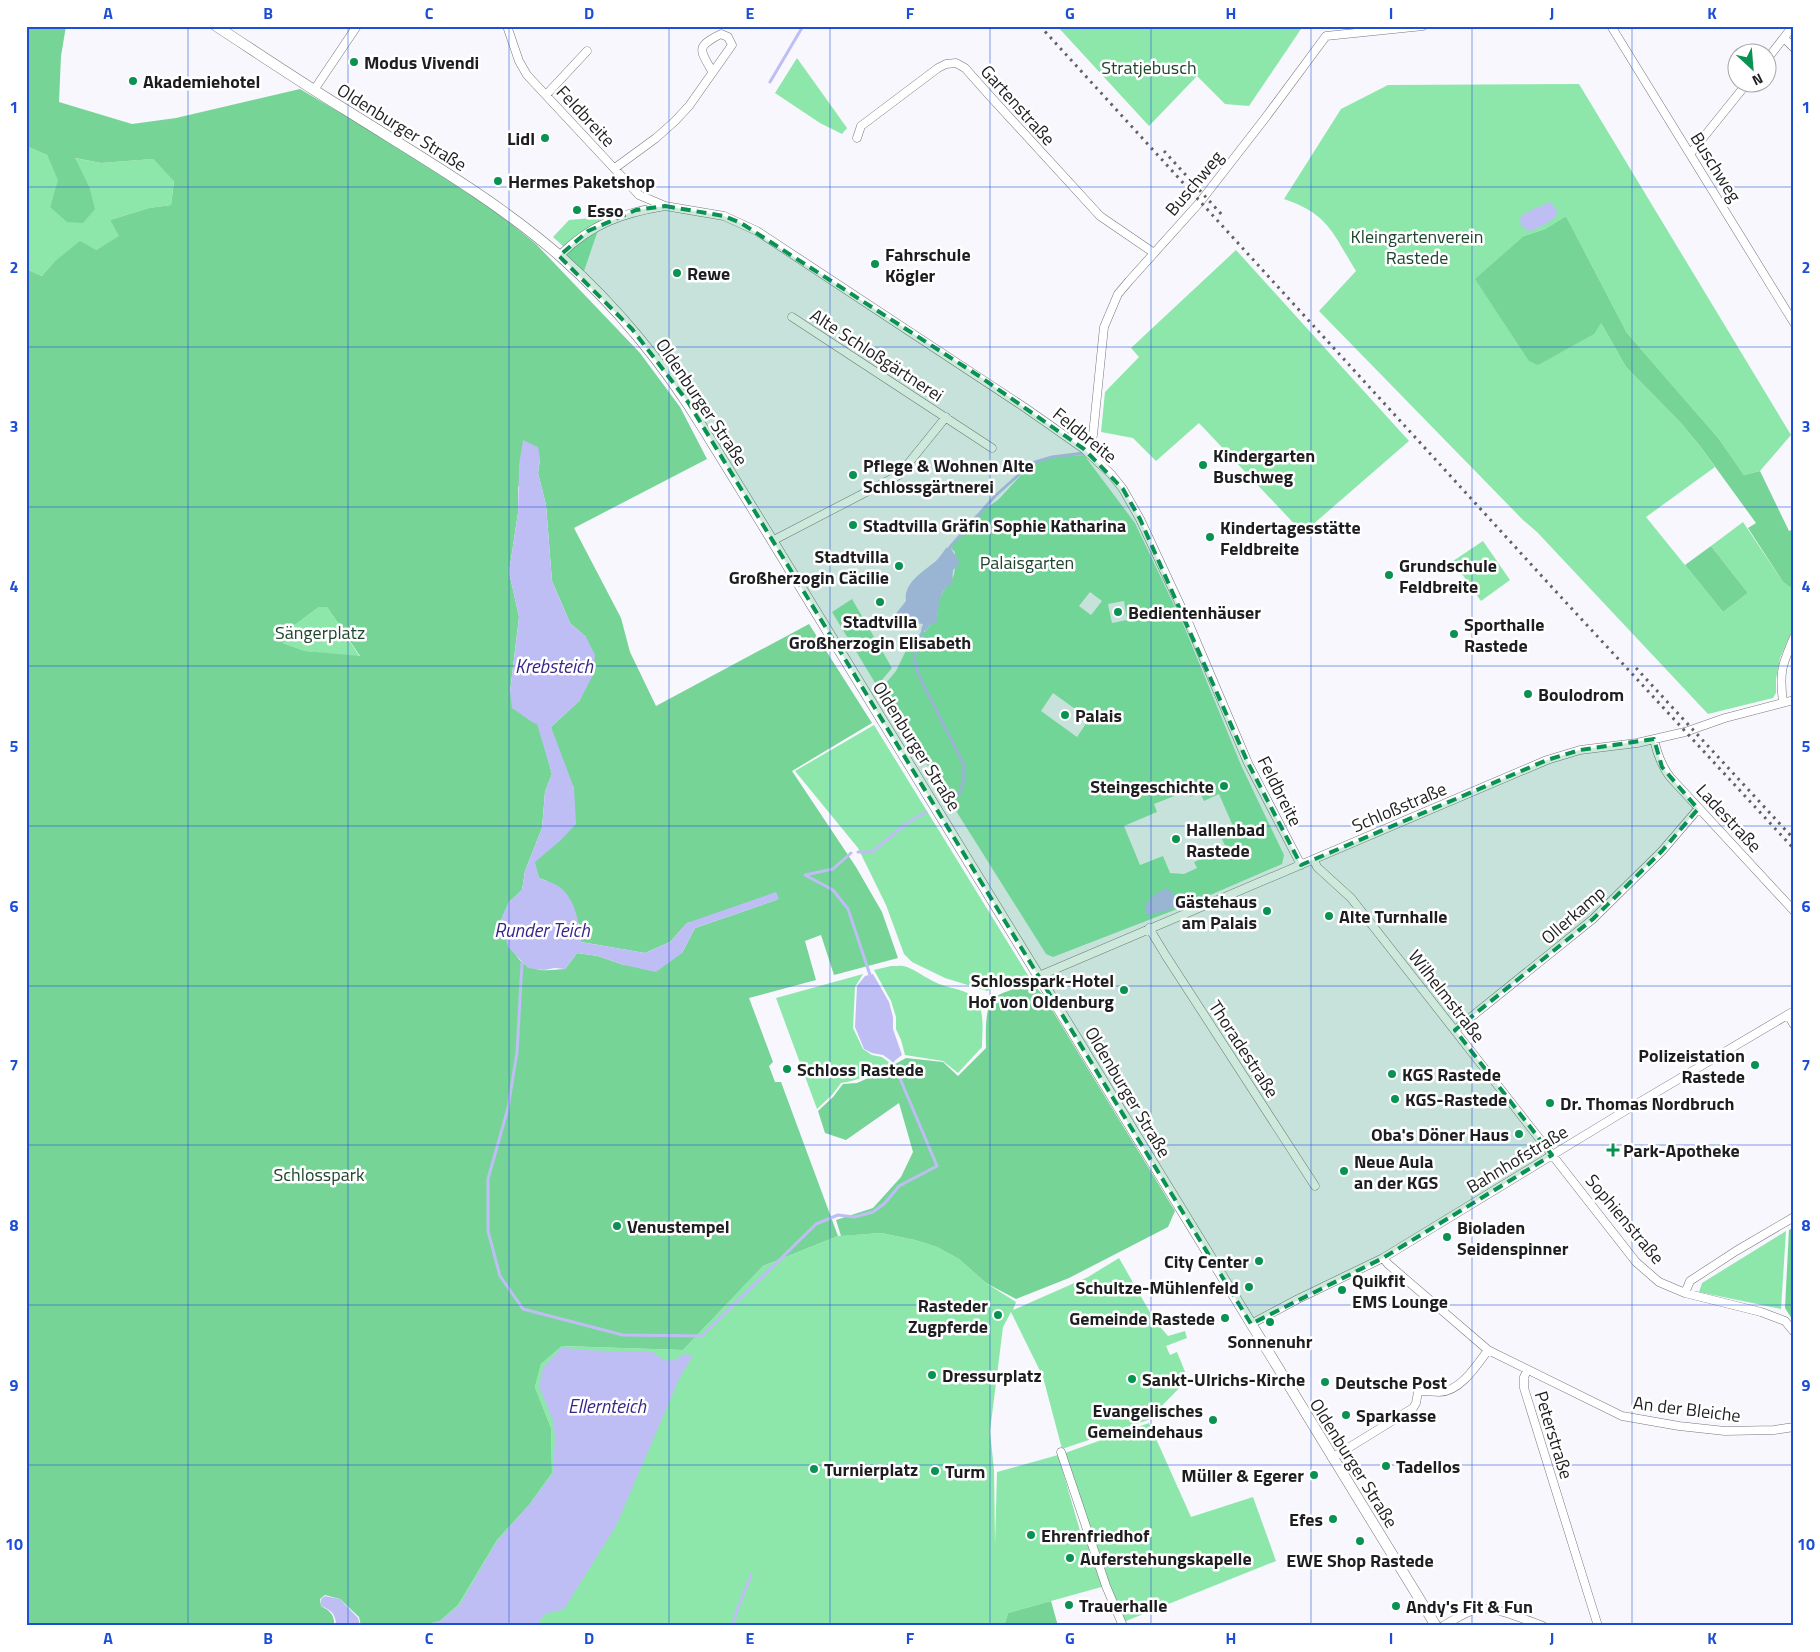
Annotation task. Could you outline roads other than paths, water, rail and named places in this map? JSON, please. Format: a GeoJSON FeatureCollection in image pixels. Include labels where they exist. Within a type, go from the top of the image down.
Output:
{"type":"FeatureCollection","features":[{"type":"Feature","properties":{"kind":"street","name":"Oldenburger Straße"},"geometry":{"type":"LineString","coordinates":[[216,26],[492,203],[559,256],[609,303],[654,356],[688,402],[1039,976],[1129,1127],[1436,1626]]}},
{"type":"Feature","properties":{"kind":"street"},"geometry":{"type":"LineString","coordinates":[[314,90],[357,26]]}},
{"type":"Feature","properties":{"kind":"street","name":"Feldbreite"},"geometry":{"type":"LineString","coordinates":[[507,26],[514,48],[527,75],[639,195],[665,206],[724,216],[757,232],[979,376],[1084,449],[1117,482],[1140,519],[1189,624],[1248,763],[1301,865]]}},
{"type":"Feature","properties":{"kind":"street"},"geometry":{"type":"LineString","coordinates":[[615,168],[656,138],[689,106],[732,45],[728,37],[721,34],[716,26]]}},
{"type":"Feature","properties":{"kind":"street","name":"Buschweg"},"geometry":{"type":"LineString","coordinates":[[1084,449],[1090,443],[1093,435],[1104,327],[1118,294],[1204,196],[1326,36],[1423,26]]}},
{"type":"Feature","properties":{"kind":"street","name":"Buschweg"},"geometry":{"type":"LineString","coordinates":[[1611,26],[1794,323]]}},
{"type":"Feature","properties":{"kind":"street"},"geometry":{"type":"LineString","coordinates":[[1778,46],[1793,26]]}},
{"type":"Feature","properties":{"kind":"street"},"geometry":{"type":"LineString","coordinates":[[712,72],[702,54],[703,47],[707,42],[721,34]]}},
{"type":"Feature","properties":{"kind":"street"},"geometry":{"type":"LineString","coordinates":[[1784,38],[1794,48]]}},
{"type":"Feature","properties":{"kind":"street"},"geometry":{"type":"LineString","coordinates":[[546,95],[587,51]]}},
{"type":"Feature","properties":{"kind":"street","name":"Gartenstraße"},"geometry":{"type":"LineString","coordinates":[[857,138],[861,126],[931,72],[946,64],[956,63],[964,68],[990,95],[1093,210],[1154,253]]}},
{"type":"Feature","properties":{"kind":"street"},"geometry":{"type":"LineString","coordinates":[[1690,154],[1740,92]]}},
{"type":"Feature","properties":{"kind":"street","name":"Feldbreite"},"geometry":{"type":"LineString","coordinates":[[559,256],[588,231],[608,220],[636,210],[665,206]]}},
{"type":"Feature","properties":{"kind":"street","name":"Alte Schloßgärtnerei"},"geometry":{"type":"LineString","coordinates":[[792,317],[992,448]]}},
{"type":"Feature","properties":{"kind":"street","name":"Alte Schloßgärtnerei"},"geometry":{"type":"LineString","coordinates":[[772,542],[899,476],[946,417]]}},
{"type":"Feature","properties":{"kind":"street"},"geometry":{"type":"LineString","coordinates":[[1783,702],[1781,670],[1794,637]]}},
{"type":"Feature","properties":{"kind":"street","name":"Schloßstraße"},"geometry":{"type":"LineString","coordinates":[[1039,976],[1547,760],[1580,750],[1654,739],[1685,732],[1725,718],[1794,700]]}},
{"type":"Feature","properties":{"kind":"street","name":"Ladestraße"},"geometry":{"type":"LineString","coordinates":[[1654,739],[1662,767],[1698,809],[1794,911]]}},
{"type":"Feature","properties":{"kind":"street","name":"Ollerkamp"},"geometry":{"type":"LineString","coordinates":[[1455,1030],[1593,919],[1660,854],[1698,809]]}},
{"type":"Feature","properties":{"kind":"street","name":"Wilhelmstraße"},"geometry":{"type":"LineString","coordinates":[[1314,860],[1317,867],[1352,898],[1552,1155]]}},
{"type":"Feature","properties":{"kind":"street","name":"Thoradestraße"},"geometry":{"type":"LineString","coordinates":[[1149,928],[1315,1186]]}},
{"type":"Feature","properties":{"kind":"street"},"geometry":{"type":"LineString","coordinates":[[1791,1013],[1794,1025]]}},
{"type":"Feature","properties":{"kind":"street","name":"Bahnhofstraße"},"geometry":{"type":"LineString","coordinates":[[1251,1324],[1298,1299],[1384,1258],[1552,1155],[1791,1013]]}},
{"type":"Feature","properties":{"kind":"street","name":"Sophienstraße"},"geometry":{"type":"LineString","coordinates":[[1552,1155],[1636,1262],[1659,1282],[1685,1293],[1785,1320],[1794,1332]]}},
{"type":"Feature","properties":{"kind":"street"},"geometry":{"type":"LineString","coordinates":[[1685,1293],[1690,1281],[1794,1217]]}},
{"type":"Feature","properties":{"kind":"street","name":"Peterstraße"},"geometry":{"type":"LineString","coordinates":[[1384,1258],[1388,1264],[1488,1350],[1527,1371],[1524,1378],[1524,1388],[1598,1626]]}},
{"type":"Feature","properties":{"kind":"street"},"geometry":{"type":"LineString","coordinates":[[1332,1458],[1413,1408],[1420,1391],[1440,1392],[1457,1386],[1478,1364],[1488,1350]]}},
{"type":"Feature","properties":{"kind":"street","name":"An der Bleiche"},"geometry":{"type":"LineString","coordinates":[[1527,1371],[1622,1416],[1681,1427],[1725,1431],[1774,1430],[1794,1427]]}},
{"type":"Feature","properties":{"kind":"street"},"geometry":{"type":"LineString","coordinates":[[1061,1452],[1106,1586],[1123,1626]]}},
{"type":"Feature","properties":{"kind":"street"},"geometry":{"type":"LineString","coordinates":[[1443,1626],[1480,1608],[1491,1609],[1542,1626]]}},
{"type":"Feature","properties":{"kind":"water"},"geometry":{"type":"Polygon","coordinates":[[[1551,202],[1558,213],[1552,219],[1529,231],[1521,226],[1520,217],[1531,210],[1551,202]]]}},
{"type":"Feature","properties":{"kind":"water"},"geometry":{"type":"Polygon","coordinates":[[[523,440],[538,447],[540,459],[538,473],[546,505],[552,581],[570,623],[586,637],[595,655],[593,675],[580,700],[551,727],[574,788],[576,824],[561,840],[535,862],[539,878],[559,886],[570,899],[578,920],[581,942],[645,953],[670,942],[687,923],[776,892],[779,899],[695,928],[682,953],[656,972],[624,965],[598,956],[577,953],[565,969],[544,970],[528,968],[508,947],[501,920],[509,902],[522,890],[525,871],[542,828],[545,792],[552,774],[537,724],[512,708],[510,692],[519,617],[509,572],[518,513],[519,465],[523,440]]]}},
{"type":"Feature","properties":{"kind":"water"},"geometry":{"type":"Polygon","coordinates":[[[950,547],[960,563],[953,570],[952,584],[941,595],[937,622],[930,625],[926,631],[921,629],[923,624],[906,622],[892,630],[890,621],[906,601],[906,595],[911,583],[920,573],[936,561],[946,548],[950,547]]]}},
{"type":"Feature","properties":{"kind":"water"},"geometry":{"type":"Polygon","coordinates":[[[1167,888],[1175,896],[1177,905],[1170,910],[1148,915],[1145,911],[1145,905],[1154,895],[1167,888]]]}},
{"type":"Feature","properties":{"kind":"water"},"geometry":{"type":"Polygon","coordinates":[[[873,974],[889,1002],[893,1017],[893,1029],[902,1055],[893,1062],[883,1055],[864,1049],[855,1027],[857,986],[865,976],[873,974]]]}},
{"type":"Feature","properties":{"kind":"water","name":"Ellernteich"},"geometry":{"type":"Polygon","coordinates":[[[562,1347],[578,1350],[652,1352],[666,1361],[676,1359],[685,1354],[693,1356],[680,1377],[616,1526],[564,1609],[545,1614],[536,1626],[421,1626],[440,1621],[459,1606],[497,1541],[529,1505],[553,1473],[555,1437],[553,1421],[539,1386],[543,1368],[562,1347]]]}},
{"type":"Feature","properties":{"kind":"water"},"geometry":{"type":"Polygon","coordinates":[[[325,1596],[340,1599],[358,1618],[360,1626],[336,1626],[332,1613],[321,1606],[321,1599],[325,1596]]]}},
{"type":"Feature","properties":{"kind":"waterway"},"geometry":{"type":"LineString","coordinates":[[770,82],[803,26]]}},
{"type":"Feature","properties":{"kind":"waterway"},"geometry":{"type":"LineString","coordinates":[[950,547],[995,496],[1032,463],[1052,457],[1084,453]]}},
{"type":"Feature","properties":{"kind":"waterway"},"geometry":{"type":"LineString","coordinates":[[923,630],[914,658],[919,676],[964,765],[963,783],[959,794],[946,801]]}},
{"type":"Feature","properties":{"kind":"waterway"},"geometry":{"type":"LineString","coordinates":[[858,852],[872,852],[907,823],[926,812]]}},
{"type":"Feature","properties":{"kind":"waterway"},"geometry":{"type":"LineString","coordinates":[[851,853],[833,869],[805,875],[833,890],[848,909],[870,975]]}},
{"type":"Feature","properties":{"kind":"waterway"},"geometry":{"type":"LineString","coordinates":[[522,963],[517,1052],[508,1108],[488,1179],[488,1231],[500,1276],[523,1309],[623,1335],[702,1336],[816,1224],[838,1215],[854,1217],[873,1212],[885,1203],[899,1186],[937,1166],[893,1062]]}},
{"type":"Feature","properties":{"kind":"waterway"},"geometry":{"type":"LineString","coordinates":[[733,1626],[751,1575]]}},
{"type":"Feature","properties":{"kind":"railway"},"geometry":{"type":"LineString","coordinates":[[1040,26],[1549,584],[1794,849]]}},
{"type":"Feature","properties":{"kind":"railway"},"geometry":{"type":"LineString","coordinates":[[1164,151],[1223,216]]}},
{"type":"Feature","properties":{"kind":"railway"},"geometry":{"type":"LineString","coordinates":[[1636,668],[1792,837]]}},
{"type":"Feature","properties":{"kind":"place","name":"Modus Vivendi"},"geometry":{"type":"Point","coordinates":[354,62]}},
{"type":"Feature","properties":{"kind":"place","name":"Akademiehotel"},"geometry":{"type":"Point","coordinates":[133,81]}},
{"type":"Feature","properties":{"kind":"place","name":"Lidl"},"geometry":{"type":"Point","coordinates":[545,138]}},
{"type":"Feature","properties":{"kind":"place","name":"Hermes Paketshop"},"geometry":{"type":"Point","coordinates":[498,181]}},
{"type":"Feature","properties":{"kind":"place","name":"Esso"},"geometry":{"type":"Point","coordinates":[577,210]}},
{"type":"Feature","properties":{"kind":"place","name":"Fahrschule Kögler"},"geometry":{"type":"Point","coordinates":[875,264]}},
{"type":"Feature","properties":{"kind":"place","name":"Rewe"},"geometry":{"type":"Point","coordinates":[677,273]}},
{"type":"Feature","properties":{"kind":"place","name":"Kindergarten Buschweg"},"geometry":{"type":"Point","coordinates":[1203,465]}},
{"type":"Feature","properties":{"kind":"place","name":"Pflege & Wohnen Alte Schlossgärtnerei"},"geometry":{"type":"Point","coordinates":[853,475]}},
{"type":"Feature","properties":{"kind":"place","name":"Stadtvilla Gräfin Sophie Katharina"},"geometry":{"type":"Point","coordinates":[853,525]}},
{"type":"Feature","properties":{"kind":"place","name":"Kindertagesstätte Feldbreite"},"geometry":{"type":"Point","coordinates":[1210,537]}},
{"type":"Feature","properties":{"kind":"place","name":"Stadtvilla Großherzogin Cäcilie"},"geometry":{"type":"Point","coordinates":[899,566]}},
{"type":"Feature","properties":{"kind":"place","name":"Grundschule Feldbreite"},"geometry":{"type":"Point","coordinates":[1389,575]}},
{"type":"Feature","properties":{"kind":"place","name":"Stadtvilla Großherzogin Elisabeth"},"geometry":{"type":"Point","coordinates":[880,602]}},
{"type":"Feature","properties":{"kind":"place","name":"Bedientenhäuser"},"geometry":{"type":"Point","coordinates":[1118,612]}},
{"type":"Feature","properties":{"kind":"place","name":"Sporthalle Rastede"},"geometry":{"type":"Point","coordinates":[1454,634]}},
{"type":"Feature","properties":{"kind":"place","name":"Boulodrom"},"geometry":{"type":"Point","coordinates":[1528,694]}},
{"type":"Feature","properties":{"kind":"place","name":"Palais"},"geometry":{"type":"Point","coordinates":[1065,715]}},
{"type":"Feature","properties":{"kind":"place","name":"Steingeschichte"},"geometry":{"type":"Point","coordinates":[1224,786]}},
{"type":"Feature","properties":{"kind":"place","name":"Hallenbad Rastede"},"geometry":{"type":"Point","coordinates":[1176,839]}},
{"type":"Feature","properties":{"kind":"place","name":"Gästehaus am Palais"},"geometry":{"type":"Point","coordinates":[1267,911]}},
{"type":"Feature","properties":{"kind":"place","name":"Alte Turnhalle"},"geometry":{"type":"Point","coordinates":[1329,916]}},
{"type":"Feature","properties":{"kind":"place","name":"Schlosspark-Hotel Hof von Oldenburg"},"geometry":{"type":"Point","coordinates":[1124,990]}},
{"type":"Feature","properties":{"kind":"place","name":"Polizeistation Rastede"},"geometry":{"type":"Point","coordinates":[1755,1065]}},
{"type":"Feature","properties":{"kind":"place","name":"Schloss Rastede"},"geometry":{"type":"Point","coordinates":[787,1069]}},
{"type":"Feature","properties":{"kind":"place","name":"KGS Rastede"},"geometry":{"type":"Point","coordinates":[1392,1074]}},
{"type":"Feature","properties":{"kind":"place","name":"KGS-Rastede"},"geometry":{"type":"Point","coordinates":[1395,1099]}},
{"type":"Feature","properties":{"kind":"place","name":"Dr. Thomas Nordbruch"},"geometry":{"type":"Point","coordinates":[1550,1103]}},
{"type":"Feature","properties":{"kind":"place","name":"Oba's Döner Haus"},"geometry":{"type":"Point","coordinates":[1519,1134]}},
{"type":"Feature","properties":{"kind":"place","name":"Park-Apotheke"},"geometry":{"type":"Point","coordinates":[1613,1150]}},
{"type":"Feature","properties":{"kind":"place","name":"Neue Aula an der KGS"},"geometry":{"type":"Point","coordinates":[1344,1171]}},
{"type":"Feature","properties":{"kind":"place","name":"Venustempel"},"geometry":{"type":"Point","coordinates":[617,1226]}},
{"type":"Feature","properties":{"kind":"place","name":"Bioladen Seidenspinner"},"geometry":{"type":"Point","coordinates":[1447,1237]}},
{"type":"Feature","properties":{"kind":"place","name":"City Center"},"geometry":{"type":"Point","coordinates":[1259,1261]}},
{"type":"Feature","properties":{"kind":"place","name":"Schultze-Mühlenfeld"},"geometry":{"type":"Point","coordinates":[1249,1287]}},
{"type":"Feature","properties":{"kind":"place","name":"Quikfit EMS Lounge"},"geometry":{"type":"Point","coordinates":[1342,1290]}},
{"type":"Feature","properties":{"kind":"place","name":"Rasteder Zugpferde"},"geometry":{"type":"Point","coordinates":[998,1315]}},
{"type":"Feature","properties":{"kind":"place","name":"Gemeinde Rastede"},"geometry":{"type":"Point","coordinates":[1225,1318]}},
{"type":"Feature","properties":{"kind":"place","name":"Sonnenuhr"},"geometry":{"type":"Point","coordinates":[1270,1322]}},
{"type":"Feature","properties":{"kind":"place","name":"Dressurplatz"},"geometry":{"type":"Point","coordinates":[932,1375]}},
{"type":"Feature","properties":{"kind":"place","name":"Sankt-Ulrichs-Kirche"},"geometry":{"type":"Point","coordinates":[1132,1379]}},
{"type":"Feature","properties":{"kind":"place","name":"Deutsche Post"},"geometry":{"type":"Point","coordinates":[1325,1382]}},
{"type":"Feature","properties":{"kind":"place","name":"Sparkasse"},"geometry":{"type":"Point","coordinates":[1346,1415]}},
{"type":"Feature","properties":{"kind":"place","name":"Evangelisches Gemeindehaus"},"geometry":{"type":"Point","coordinates":[1213,1420]}},
{"type":"Feature","properties":{"kind":"place","name":"Tadellos"},"geometry":{"type":"Point","coordinates":[1386,1466]}},
{"type":"Feature","properties":{"kind":"place","name":"Turnierplatz"},"geometry":{"type":"Point","coordinates":[814,1469]}},
{"type":"Feature","properties":{"kind":"place","name":"Turm"},"geometry":{"type":"Point","coordinates":[935,1471]}},
{"type":"Feature","properties":{"kind":"place","name":"Müller & Egerer"},"geometry":{"type":"Point","coordinates":[1314,1475]}},
{"type":"Feature","properties":{"kind":"place","name":"Efes"},"geometry":{"type":"Point","coordinates":[1333,1519]}},
{"type":"Feature","properties":{"kind":"place","name":"Ehrenfriedhof"},"geometry":{"type":"Point","coordinates":[1031,1535]}},
{"type":"Feature","properties":{"kind":"place","name":"EWE Shop Rastede"},"geometry":{"type":"Point","coordinates":[1360,1541]}},
{"type":"Feature","properties":{"kind":"place","name":"Auferstehungskapelle"},"geometry":{"type":"Point","coordinates":[1070,1558]}},
{"type":"Feature","properties":{"kind":"place","name":"Trauerhalle"},"geometry":{"type":"Point","coordinates":[1069,1605]}},
{"type":"Feature","properties":{"kind":"place","name":"Andy's Fit & Fun"},"geometry":{"type":"Point","coordinates":[1396,1606]}},
{"type":"Feature","properties":{"kind":"park label","name":"Stratjebusch"},"geometry":{"type":"Point","coordinates":[1149,67]}},
{"type":"Feature","properties":{"kind":"park label","name":"Kleingartenverein Rastede"},"geometry":{"type":"Point","coordinates":[1417,246]}},
{"type":"Feature","properties":{"kind":"park label","name":"Palaisgarten"},"geometry":{"type":"Point","coordinates":[1027,562]}},
{"type":"Feature","properties":{"kind":"park label","name":"Sängerplatz"},"geometry":{"type":"Point","coordinates":[320,632]}},
{"type":"Feature","properties":{"kind":"park label","name":"Schlosspark"},"geometry":{"type":"Point","coordinates":[319,1174]}},
{"type":"Feature","properties":{"kind":"water label","name":"Krebsteich"},"geometry":{"type":"Point","coordinates":[554,665]}},
{"type":"Feature","properties":{"kind":"water label","name":"Runder Teich"},"geometry":{"type":"Point","coordinates":[542,929]}}]}
